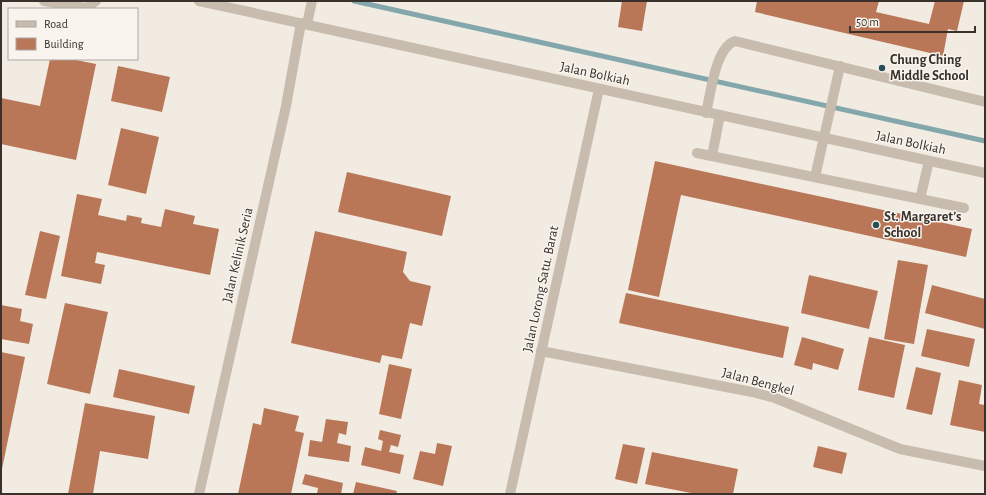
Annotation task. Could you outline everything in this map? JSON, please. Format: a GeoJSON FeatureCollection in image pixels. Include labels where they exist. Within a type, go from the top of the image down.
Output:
{"type":"FeatureCollection","features":[{"type":"Feature","properties":{"kind":"street"},"geometry":{"type":"LineString","coordinates":[[44,1],[86,8],[96,1]]}},
{"type":"Feature","properties":{"kind":"street","name":"Jalan Bolkiah"},"geometry":{"type":"LineString","coordinates":[[199,1],[985,173]]}},
{"type":"Feature","properties":{"kind":"street","name":"Jalan Kelinik Seria"},"geometry":{"type":"LineString","coordinates":[[199,494],[304,23],[312,2]]}},
{"type":"Feature","properties":{"kind":"street"},"geometry":{"type":"LineString","coordinates":[[706,113],[720,55],[729,43],[735,41],[985,102]]}},
{"type":"Feature","properties":{"kind":"street"},"geometry":{"type":"LineString","coordinates":[[815,177],[840,66]]}},
{"type":"Feature","properties":{"kind":"street","name":"Jalan Lorong Satu. Barat"},"geometry":{"type":"LineString","coordinates":[[510,494],[599,89]]}},
{"type":"Feature","properties":{"kind":"street"},"geometry":{"type":"LineString","coordinates":[[712,156],[720,115]]}},
{"type":"Feature","properties":{"kind":"street"},"geometry":{"type":"LineString","coordinates":[[698,153],[964,208]]}},
{"type":"Feature","properties":{"kind":"street"},"geometry":{"type":"LineString","coordinates":[[920,200],[929,161]]}},
{"type":"Feature","properties":{"kind":"street","name":"Jalan Bengkel"},"geometry":{"type":"LineString","coordinates":[[541,351],[752,392],[775,398],[900,449],[985,466]]}},
{"type":"Feature","properties":{"kind":"building"},"geometry":{"type":"Polygon","coordinates":[[[622,1],[647,1],[642,31],[618,27],[622,1]]]}},
{"type":"Feature","properties":{"kind":"building"},"geometry":{"type":"Polygon","coordinates":[[[757,1],[879,1],[876,12],[929,24],[935,1],[964,1],[957,31],[948,29],[943,56],[755,12],[757,1]]]}},
{"type":"Feature","properties":{"kind":"building"},"geometry":{"type":"Polygon","coordinates":[[[50,60],[76,60],[96,64],[76,160],[1,144],[1,98],[40,106],[50,60]]]}},
{"type":"Feature","properties":{"kind":"building"},"geometry":{"type":"Polygon","coordinates":[[[118,66],[170,77],[162,112],[111,101],[118,66]]]}},
{"type":"Feature","properties":{"kind":"building"},"geometry":{"type":"Polygon","coordinates":[[[121,128],[159,137],[146,194],[108,185],[121,128]]]}},
{"type":"Feature","properties":{"kind":"building"},"geometry":{"type":"Polygon","coordinates":[[[655,161],[972,229],[966,257],[681,195],[659,297],[628,290],[655,161]]]}},
{"type":"Feature","properties":{"kind":"building"},"geometry":{"type":"Polygon","coordinates":[[[347,172],[451,196],[442,236],[338,212],[347,172]]]}},
{"type":"Feature","properties":{"kind":"building"},"geometry":{"type":"Polygon","coordinates":[[[77,194],[102,199],[98,215],[126,221],[127,215],[142,218],[141,223],[161,227],[165,209],[195,216],[193,224],[219,229],[210,275],[97,252],[95,263],[105,265],[101,284],[61,276],[77,194]]]}},
{"type":"Feature","properties":{"kind":"building"},"geometry":{"type":"Polygon","coordinates":[[[40,231],[60,236],[46,299],[25,295],[40,231]]]}},
{"type":"Feature","properties":{"kind":"building"},"geometry":{"type":"Polygon","coordinates":[[[315,231],[407,252],[403,272],[410,281],[431,286],[422,326],[410,323],[402,359],[382,355],[380,363],[291,343],[315,231]]]}},
{"type":"Feature","properties":{"kind":"building"},"geometry":{"type":"Polygon","coordinates":[[[898,260],[928,265],[914,344],[884,339],[898,260]]]}},
{"type":"Feature","properties":{"kind":"building"},"geometry":{"type":"Polygon","coordinates":[[[809,275],[878,291],[869,329],[801,313],[809,275]]]}},
{"type":"Feature","properties":{"kind":"building"},"geometry":{"type":"Polygon","coordinates":[[[932,285],[985,299],[985,329],[925,313],[932,285]]]}},
{"type":"Feature","properties":{"kind":"building"},"geometry":{"type":"Polygon","coordinates":[[[626,293],[789,327],[783,358],[619,323],[626,293]]]}},
{"type":"Feature","properties":{"kind":"building"},"geometry":{"type":"Polygon","coordinates":[[[65,303],[108,312],[90,394],[47,384],[65,303]]]}},
{"type":"Feature","properties":{"kind":"building"},"geometry":{"type":"Polygon","coordinates":[[[1,305],[22,309],[20,321],[33,324],[29,344],[1,339],[1,305]]]}},
{"type":"Feature","properties":{"kind":"building"},"geometry":{"type":"Polygon","coordinates":[[[927,329],[975,339],[969,367],[921,356],[927,329]]]}},
{"type":"Feature","properties":{"kind":"building"},"geometry":{"type":"Polygon","coordinates":[[[802,337],[844,349],[838,370],[813,363],[812,370],[794,365],[802,337]]]}},
{"type":"Feature","properties":{"kind":"building"},"geometry":{"type":"Polygon","coordinates":[[[869,337],[905,345],[894,398],[858,390],[869,337]]]}},
{"type":"Feature","properties":{"kind":"building"},"geometry":{"type":"Polygon","coordinates":[[[1,352],[25,357],[2,469],[1,469],[1,352]]]}},
{"type":"Feature","properties":{"kind":"building"},"geometry":{"type":"Polygon","coordinates":[[[389,364],[412,369],[401,419],[379,414],[389,364]]]}},
{"type":"Feature","properties":{"kind":"building"},"geometry":{"type":"Polygon","coordinates":[[[916,367],[941,373],[932,415],[906,409],[916,367]]]}},
{"type":"Feature","properties":{"kind":"building"},"geometry":{"type":"Polygon","coordinates":[[[119,369],[195,386],[189,414],[113,397],[119,369]]]}},
{"type":"Feature","properties":{"kind":"building"},"geometry":{"type":"Polygon","coordinates":[[[959,380],[982,385],[979,404],[985,405],[985,432],[950,425],[959,380]]]}},
{"type":"Feature","properties":{"kind":"building"},"geometry":{"type":"Polygon","coordinates":[[[85,403],[155,416],[148,459],[100,451],[93,494],[68,494],[85,403]]]}},
{"type":"Feature","properties":{"kind":"building"},"geometry":{"type":"Polygon","coordinates":[[[264,408],[299,416],[295,431],[304,433],[291,494],[238,494],[253,423],[261,425],[264,408]]]}},
{"type":"Feature","properties":{"kind":"building"},"geometry":{"type":"Polygon","coordinates":[[[326,419],[348,422],[346,435],[339,433],[337,443],[351,446],[349,462],[308,456],[310,440],[322,442],[326,419]]]}},
{"type":"Feature","properties":{"kind":"building"},"geometry":{"type":"Polygon","coordinates":[[[380,430],[401,435],[398,447],[391,445],[389,452],[404,455],[400,474],[361,465],[365,447],[381,451],[383,441],[378,439],[380,430]]]}},
{"type":"Feature","properties":{"kind":"building"},"geometry":{"type":"Polygon","coordinates":[[[437,443],[452,446],[443,486],[413,479],[420,451],[435,454],[437,443]]]}},
{"type":"Feature","properties":{"kind":"building"},"geometry":{"type":"Polygon","coordinates":[[[623,444],[645,448],[637,484],[615,479],[623,444]]]}},
{"type":"Feature","properties":{"kind":"building"},"geometry":{"type":"Polygon","coordinates":[[[818,446],[847,453],[842,474],[813,467],[818,446]]]}},
{"type":"Feature","properties":{"kind":"building"},"geometry":{"type":"Polygon","coordinates":[[[652,452],[738,469],[733,494],[696,494],[645,484],[652,452]]]}},
{"type":"Feature","properties":{"kind":"building"},"geometry":{"type":"Polygon","coordinates":[[[305,474],[343,483],[341,494],[317,494],[318,488],[302,484],[305,474]]]}},
{"type":"Feature","properties":{"kind":"building"},"geometry":{"type":"Polygon","coordinates":[[[356,482],[397,491],[396,494],[353,494],[356,482]]]}},
{"type":"Feature","properties":{"kind":"waterway"},"geometry":{"type":"LineString","coordinates":[[354,1],[985,141]]}},
{"type":"Feature","properties":{"kind":"place","name":"Chung Ching Middle School"},"geometry":{"type":"Point","coordinates":[882,68]}},
{"type":"Feature","properties":{"kind":"place","name":"St. Margaret’s School"},"geometry":{"type":"Point","coordinates":[876,225]}}]}
